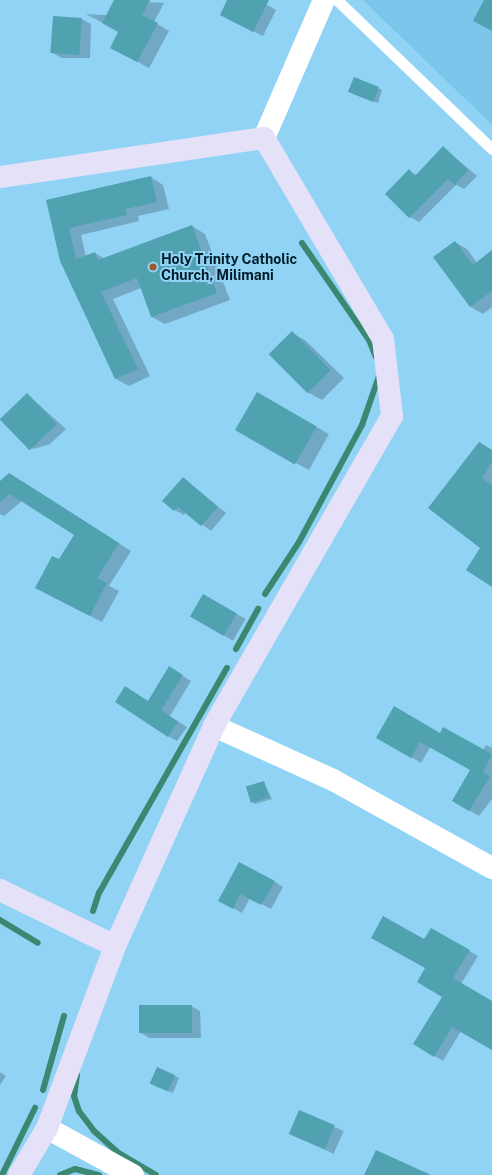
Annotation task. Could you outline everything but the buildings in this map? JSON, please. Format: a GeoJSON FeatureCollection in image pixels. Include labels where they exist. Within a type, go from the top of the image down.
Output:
{"type":"FeatureCollection","features":[{"type":"Feature","properties":{"kind":"street"},"geometry":{"type":"LineString","coordinates":[[264,138],[324,0]]}},
{"type":"Feature","properties":{"kind":"street"},"geometry":{"type":"LineString","coordinates":[[0,177],[264,138]]}},
{"type":"Feature","properties":{"kind":"street"},"geometry":{"type":"LineString","coordinates":[[19,1175],[47,1128],[115,946],[214,726],[392,416],[383,339],[264,138]]}},
{"type":"Feature","properties":{"kind":"street"},"geometry":{"type":"LineString","coordinates":[[214,726],[332,780],[492,868]]}},
{"type":"Feature","properties":{"kind":"street"},"geometry":{"type":"LineString","coordinates":[[0,890],[115,946]]}},
{"type":"Feature","properties":{"kind":"street"},"geometry":{"type":"LineString","coordinates":[[47,1128],[133,1175]]}},
{"type":"Feature","properties":{"kind":"lane"},"geometry":{"type":"LineString","coordinates":[[337,0],[492,149]]}},
{"type":"Feature","properties":{"kind":"shaded area"},"geometry":{"type":"Polygon","coordinates":[[[363,0],[492,0],[492,125],[363,0]]]}},
{"type":"Feature","properties":{"kind":"waterway"},"geometry":{"type":"LineString","coordinates":[[302,243],[369,340],[376,357]]}},
{"type":"Feature","properties":{"kind":"waterway"},"geometry":{"type":"LineString","coordinates":[[265,594],[299,542],[362,425],[379,376]]}},
{"type":"Feature","properties":{"kind":"waterway"},"geometry":{"type":"LineString","coordinates":[[236,649],[258,609]]}},
{"type":"Feature","properties":{"kind":"waterway"},"geometry":{"type":"LineString","coordinates":[[93,911],[99,893],[227,668]]}},
{"type":"Feature","properties":{"kind":"waterway"},"geometry":{"type":"LineString","coordinates":[[0,920],[38,943]]}},
{"type":"Feature","properties":{"kind":"waterway"},"geometry":{"type":"LineString","coordinates":[[43,1090],[64,1016]]}},
{"type":"Feature","properties":{"kind":"waterway"},"geometry":{"type":"LineString","coordinates":[[77,1075],[74,1096],[79,1111],[94,1131],[117,1152],[156,1175]]}},
{"type":"Feature","properties":{"kind":"waterway"},"geometry":{"type":"LineString","coordinates":[[2,1175],[35,1108]]}},
{"type":"Feature","properties":{"kind":"waterway"},"geometry":{"type":"LineString","coordinates":[[60,1175],[75,1169],[99,1175]]}},
{"type":"Feature","properties":{"kind":"place","name":"Holy Trinity Catholic Church, Milimani"},"geometry":{"type":"Point","coordinates":[153,267]}}]}
